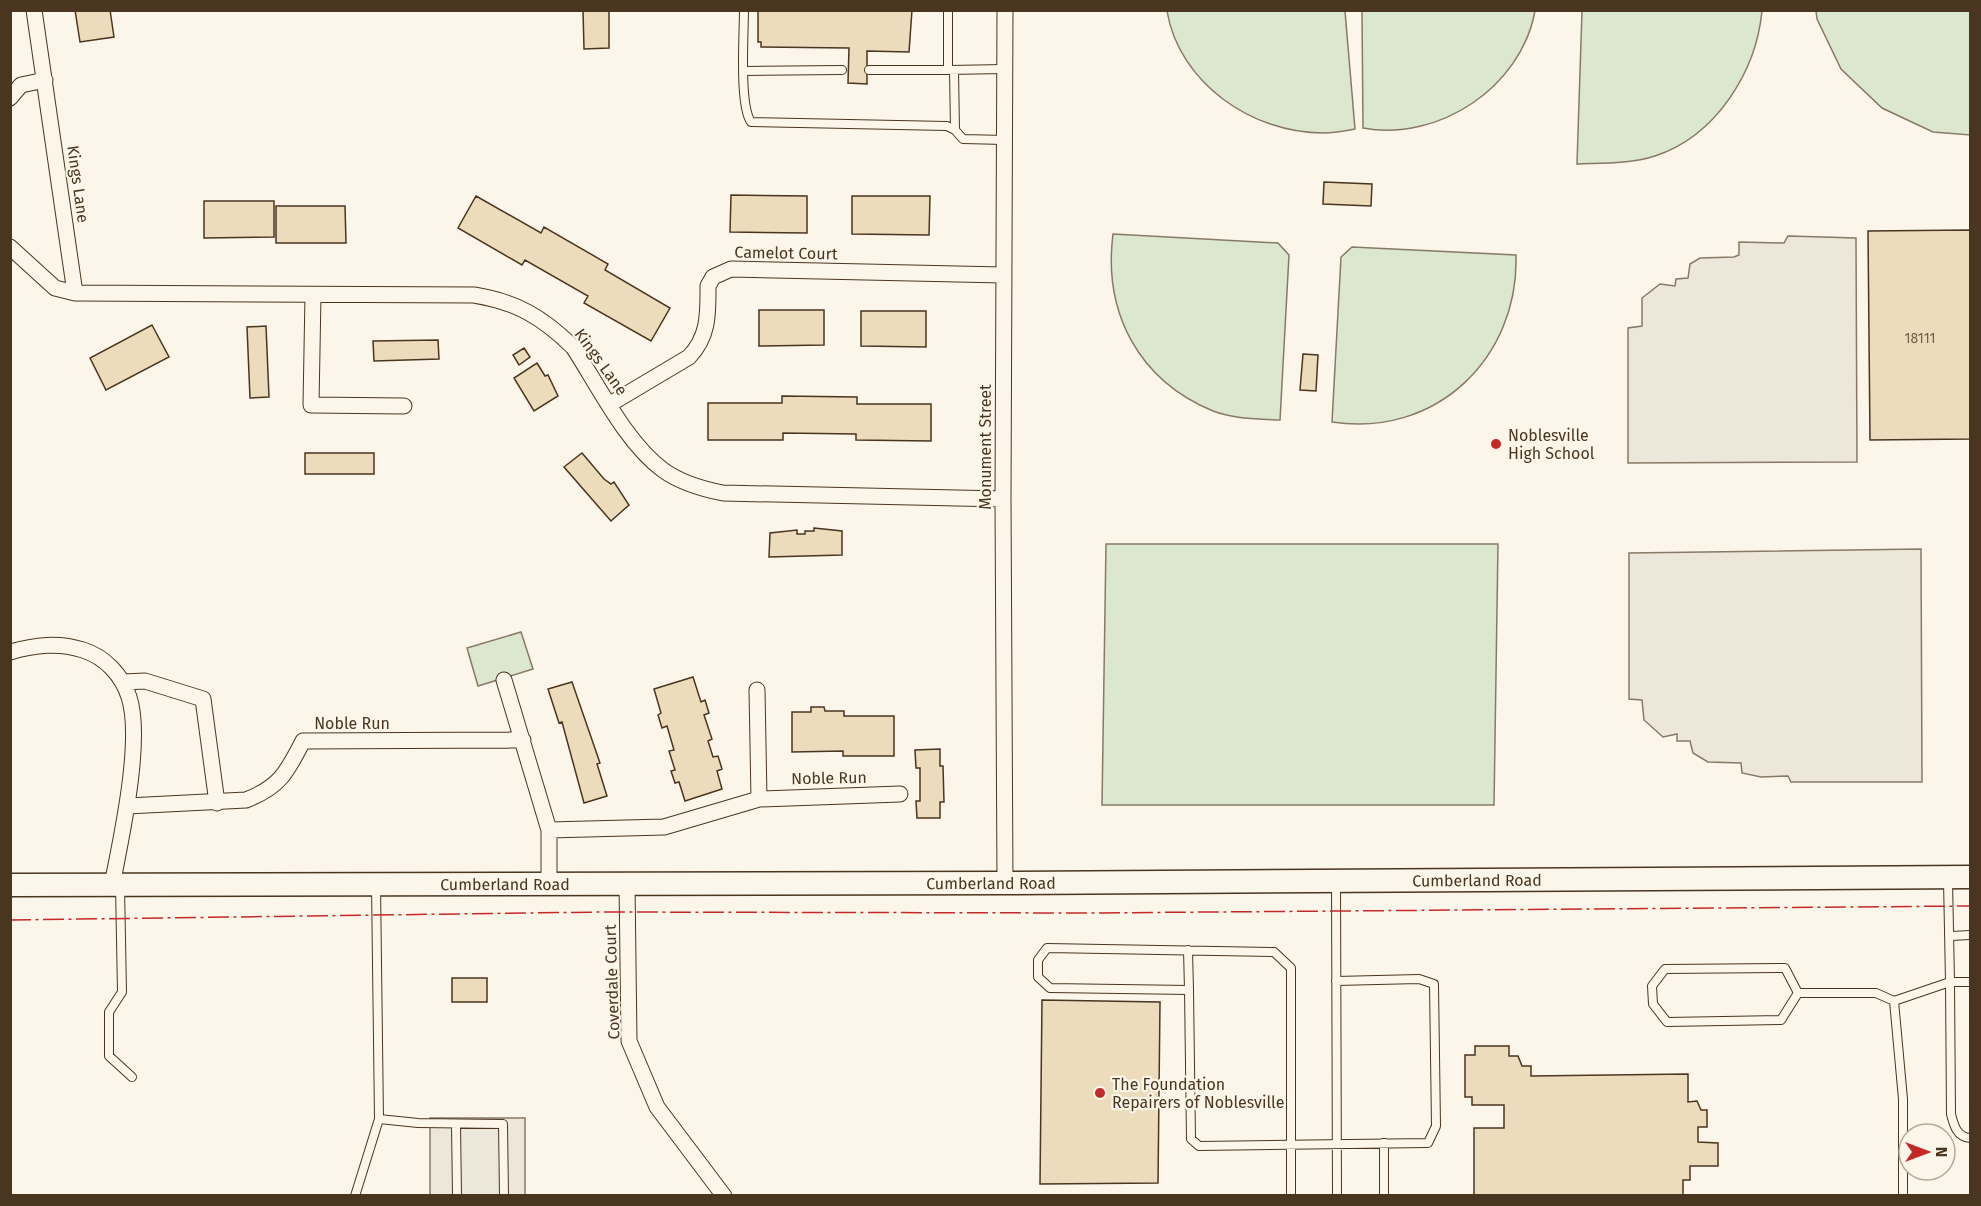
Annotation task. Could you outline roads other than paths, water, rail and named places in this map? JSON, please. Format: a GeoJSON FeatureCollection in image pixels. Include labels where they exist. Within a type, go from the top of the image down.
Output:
{"type":"FeatureCollection","features":[{"type":"Feature","properties":{"kind":"street","name":"Kings Lane"},"geometry":{"type":"LineString","coordinates":[[34,10],[75,293]]}},
{"type":"Feature","properties":{"kind":"street","name":"Monument Street"},"geometry":{"type":"LineString","coordinates":[[1005,10],[1003,499],[1005,883]]}},
{"type":"Feature","properties":{"kind":"street"},"geometry":{"type":"LineString","coordinates":[[10,98],[21,85],[45,80]]}},
{"type":"Feature","properties":{"kind":"street","name":"Kings Lane"},"geometry":{"type":"LineString","coordinates":[[10,247],[55,288],[75,293],[474,296],[514,304],[535,315],[573,347],[631,435],[663,470],[686,483],[723,493],[1003,499]]}},
{"type":"Feature","properties":{"kind":"street","name":"Camelot Court"},"geometry":{"type":"LineString","coordinates":[[610,404],[689,357],[696,349],[708,319],[708,286],[713,277],[720,272],[731,269],[1004,275]]}},
{"type":"Feature","properties":{"kind":"street"},"geometry":{"type":"LineString","coordinates":[[313,295],[311,405],[404,406]]}},
{"type":"Feature","properties":{"kind":"street"},"geometry":{"type":"LineString","coordinates":[[10,652],[30,646],[54,644],[75,647],[93,653],[106,662],[123,682],[130,700],[132,720],[127,806],[116,885]]}},
{"type":"Feature","properties":{"kind":"street"},"geometry":{"type":"LineString","coordinates":[[504,680],[549,830],[549,883]]}},
{"type":"Feature","properties":{"kind":"street"},"geometry":{"type":"LineString","coordinates":[[123,682],[145,681],[203,699],[217,803],[127,806]]}},
{"type":"Feature","properties":{"kind":"street"},"geometry":{"type":"LineString","coordinates":[[757,690],[759,799]]}},
{"type":"Feature","properties":{"kind":"street","name":"Noble Run"},"geometry":{"type":"LineString","coordinates":[[217,803],[246,800],[271,788],[285,774],[303,741],[523,740]]}},
{"type":"Feature","properties":{"kind":"street","name":"Noble Run"},"geometry":{"type":"LineString","coordinates":[[549,830],[664,827],[759,799],[900,794]]}},
{"type":"Feature","properties":{"kind":"street","name":"Cumberland Road"},"geometry":{"type":"LineString","coordinates":[[10,885],[1336,882],[1959,877]]}},
{"type":"Feature","properties":{"kind":"street","name":"Coverdale Court"},"geometry":{"type":"LineString","coordinates":[[627,883],[629,1041],[657,1107],[724,1196]]}},
{"type":"Feature","properties":{"kind":"lane"},"geometry":{"type":"LineString","coordinates":[[744,10],[747,114],[753,122],[947,126],[955,130],[963,139],[1005,140]]}},
{"type":"Feature","properties":{"kind":"lane"},"geometry":{"type":"LineString","coordinates":[[948,10],[955,130]]}},
{"type":"Feature","properties":{"kind":"lane"},"geometry":{"type":"LineString","coordinates":[[869,70],[1005,69]]}},
{"type":"Feature","properties":{"kind":"lane"},"geometry":{"type":"LineString","coordinates":[[744,71],[842,70]]}},
{"type":"Feature","properties":{"kind":"lane"},"geometry":{"type":"LineString","coordinates":[[1959,877],[1951,936],[1951,1114],[1955,1129],[1964,1137],[1971,1138]]}},
{"type":"Feature","properties":{"kind":"lane"},"geometry":{"type":"LineString","coordinates":[[1336,882],[1337,1196]]}},
{"type":"Feature","properties":{"kind":"lane"},"geometry":{"type":"LineString","coordinates":[[355,1196],[379,1119],[376,884]]}},
{"type":"Feature","properties":{"kind":"lane"},"geometry":{"type":"LineString","coordinates":[[116,885],[122,992],[109,1012],[109,1056],[132,1077]]}},
{"type":"Feature","properties":{"kind":"lane"},"geometry":{"type":"LineString","coordinates":[[1951,936],[1971,935]]}},
{"type":"Feature","properties":{"kind":"lane"},"geometry":{"type":"LineString","coordinates":[[1189,990],[1050,988],[1038,977],[1038,960],[1047,948],[1274,952],[1291,968],[1291,1196]]}},
{"type":"Feature","properties":{"kind":"lane"},"geometry":{"type":"LineString","coordinates":[[1188,950],[1191,1139],[1199,1146],[1428,1143],[1436,1126],[1434,984],[1419,979],[1336,981]]}},
{"type":"Feature","properties":{"kind":"lane"},"geometry":{"type":"LineString","coordinates":[[1785,968],[1798,993],[1781,1020],[1667,1022],[1653,1004],[1652,986],[1665,969],[1785,968]]}},
{"type":"Feature","properties":{"kind":"lane"},"geometry":{"type":"LineString","coordinates":[[1798,993],[1876,993],[1894,1001],[1950,982],[1971,982]]}},
{"type":"Feature","properties":{"kind":"lane"},"geometry":{"type":"LineString","coordinates":[[1894,1001],[1903,1099],[1903,1196]]}},
{"type":"Feature","properties":{"kind":"lane"},"geometry":{"type":"LineString","coordinates":[[379,1119],[456,1124],[503,1124],[504,1196]]}},
{"type":"Feature","properties":{"kind":"lane"},"geometry":{"type":"LineString","coordinates":[[456,1124],[457,1196]]}},
{"type":"Feature","properties":{"kind":"lane"},"geometry":{"type":"LineString","coordinates":[[1383,1143],[1384,1196]]}},
{"type":"Feature","properties":{"kind":"place","name":"Noblesville High School"},"geometry":{"type":"Point","coordinates":[1496,444]}},
{"type":"Feature","properties":{"kind":"place","name":"The Foundation Repairers of Noblesville"},"geometry":{"type":"Point","coordinates":[1100,1093]}}]}
